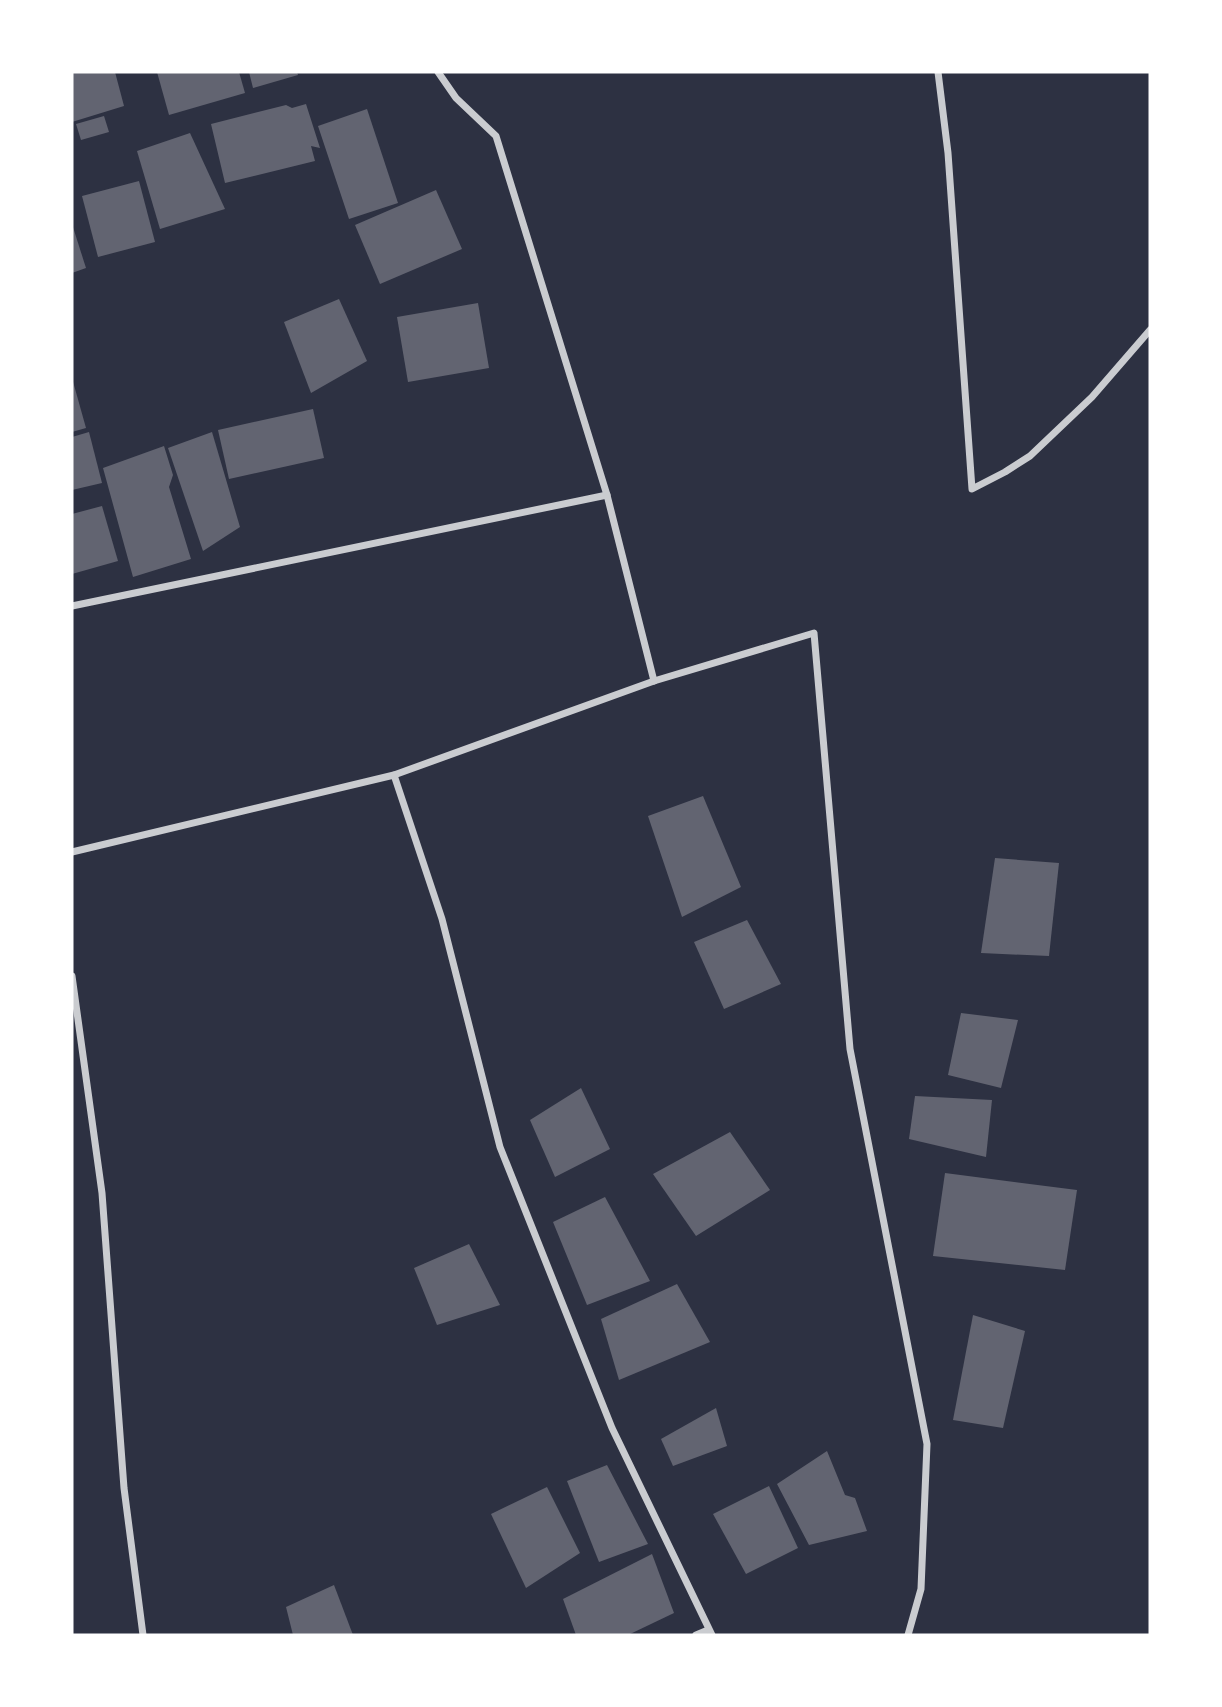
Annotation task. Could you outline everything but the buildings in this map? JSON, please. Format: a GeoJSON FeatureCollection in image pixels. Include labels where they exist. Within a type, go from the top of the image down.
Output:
{"type":"FeatureCollection","features":[{"type":"Feature","properties":{"kind":"street"},"geometry":{"type":"LineString","coordinates":[[438,72],[456,98],[496,136],[607,495],[654,681]]}},
{"type":"Feature","properties":{"kind":"street"},"geometry":{"type":"LineString","coordinates":[[938,72],[948,153],[972,489],[1030,456],[1093,397],[1150,330]]}},
{"type":"Feature","properties":{"kind":"street"},"geometry":{"type":"LineString","coordinates":[[72,606],[607,495]]}},
{"type":"Feature","properties":{"kind":"street"},"geometry":{"type":"LineString","coordinates":[[72,852],[394,775],[654,681],[814,633],[850,1049],[927,1444],[921,1589],[908,1635]]}},
{"type":"Feature","properties":{"kind":"street"},"geometry":{"type":"LineString","coordinates":[[394,775],[442,919],[500,1147],[612,1427],[710,1633],[696,1635]]}},
{"type":"Feature","properties":{"kind":"street"},"geometry":{"type":"LineString","coordinates":[[72,976],[102,1193],[124,1488],[143,1635]]}}]}
